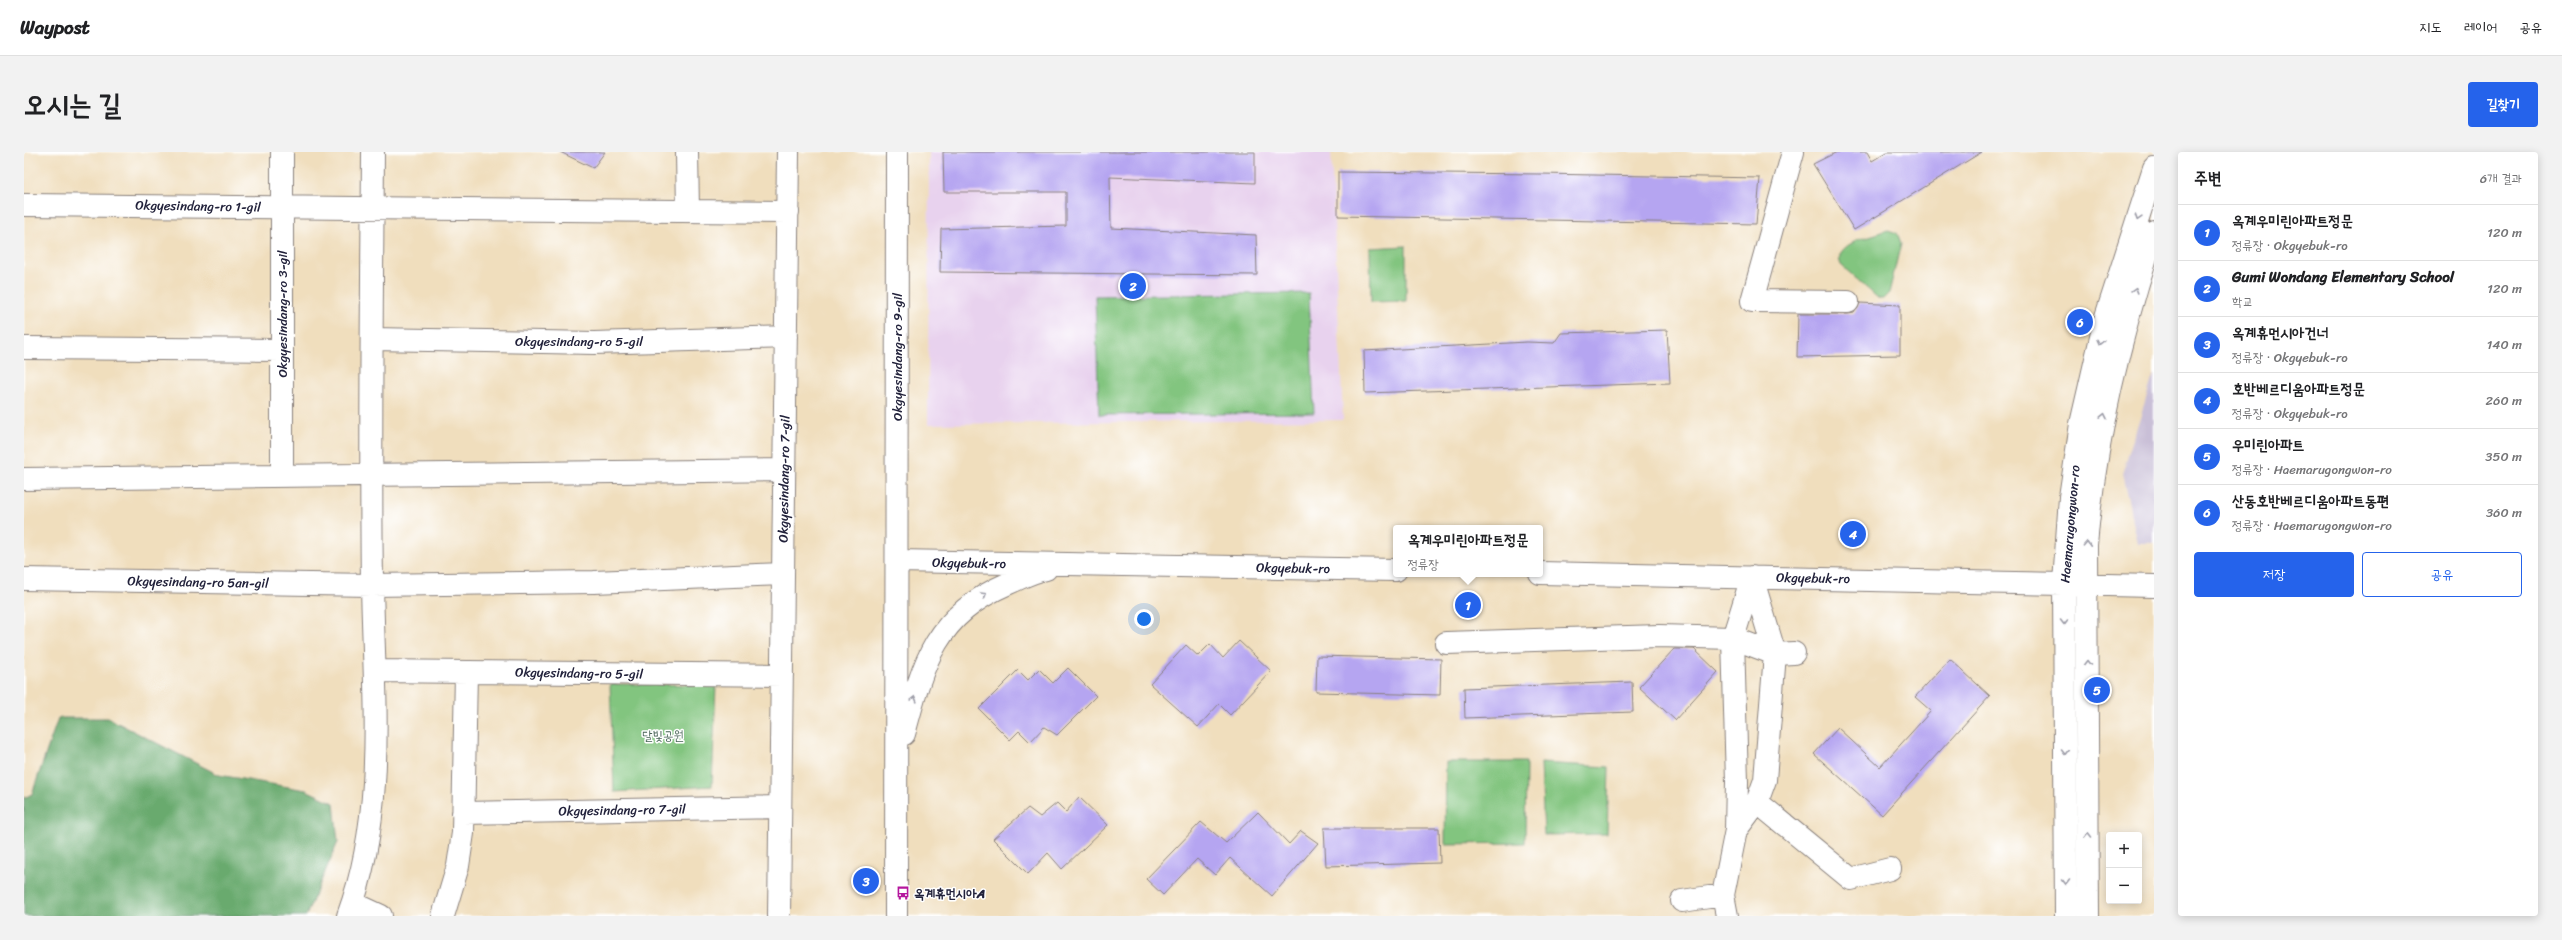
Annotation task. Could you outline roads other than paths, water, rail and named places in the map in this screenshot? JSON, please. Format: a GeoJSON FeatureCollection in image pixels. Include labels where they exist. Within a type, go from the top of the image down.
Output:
{"type":"FeatureCollection","features":[{"type":"Feature","properties":{"kind":"street","name":"Okgyesindang-ro 3-gil"},"geometry":{"type":"LineString","coordinates":[[282,152],[282,476]]}},
{"type":"Feature","properties":{"kind":"street"},"geometry":{"type":"LineString","coordinates":[[373,152],[372,585],[375,671],[375,776],[372,822],[367,856],[351,909],[381,916]]}},
{"type":"Feature","properties":{"kind":"street"},"geometry":{"type":"LineString","coordinates":[[687,152],[688,211]]}},
{"type":"Feature","properties":{"kind":"street","name":"Okgyesindang-ro 7-gil"},"geometry":{"type":"LineString","coordinates":[[779,916],[788,152]]}},
{"type":"Feature","properties":{"kind":"street","name":"Okgyesindang-ro 9-gil"},"geometry":{"type":"LineString","coordinates":[[897,152],[897,562]]}},
{"type":"Feature","properties":{"kind":"street"},"geometry":{"type":"LineString","coordinates":[[1793,152],[1752,301],[1848,302]]}},
{"type":"Feature","properties":{"kind":"street","name":"Haemarugongwon-ro"},"geometry":{"type":"LineString","coordinates":[[2066,916],[2064,583],[2070,496],[2080,424],[2105,320],[2154,168]]}},
{"type":"Feature","properties":{"kind":"street","name":"Okgyesindang-ro 1-gil"},"geometry":{"type":"LineString","coordinates":[[24,205],[373,208]]}},
{"type":"Feature","properties":{"kind":"street"},"geometry":{"type":"LineString","coordinates":[[373,208],[788,212]]}},
{"type":"Feature","properties":{"kind":"street","name":"Haemarugongwon-ro"},"geometry":{"type":"LineString","coordinates":[[2088,916],[2086,583],[2090,499],[2114,370],[2136,288],[2154,232]]}},
{"type":"Feature","properties":{"kind":"street","name":"Okgyesindang-ro 5-gil"},"geometry":{"type":"LineString","coordinates":[[372,339],[594,343],[786,337]]}},
{"type":"Feature","properties":{"kind":"street"},"geometry":{"type":"LineString","coordinates":[[24,348],[282,350]]}},
{"type":"Feature","properties":{"kind":"street"},"geometry":{"type":"LineString","coordinates":[[24,478],[784,470]]}},
{"type":"Feature","properties":{"kind":"street"},"geometry":{"type":"LineString","coordinates":[[896,916],[897,562]]}},
{"type":"Feature","properties":{"kind":"street","name":"Okgyebuk-ro"},"geometry":{"type":"LineString","coordinates":[[897,562],[1393,570]]}},
{"type":"Feature","properties":{"kind":"street"},"geometry":{"type":"LineString","coordinates":[[897,764],[920,676],[928,656],[957,615],[995,588],[1037,570],[1081,564]]}},
{"type":"Feature","properties":{"kind":"street","name":"Okgyebuk-ro"},"geometry":{"type":"LineString","coordinates":[[1543,573],[2086,583],[2154,586]]}},
{"type":"Feature","properties":{"kind":"street"},"geometry":{"type":"LineString","coordinates":[[372,585],[594,582],[783,574]]}},
{"type":"Feature","properties":{"kind":"street"},"geometry":{"type":"LineString","coordinates":[[1682,901],[1725,906],[1736,830],[1737,782],[1734,638],[1752,577]]}},
{"type":"Feature","properties":{"kind":"street"},"geometry":{"type":"LineString","coordinates":[[1736,830],[1757,802],[1765,780],[1784,654],[1752,577]]}},
{"type":"Feature","properties":{"kind":"street","name":"Okgyesindang-ro 5an-gil"},"geometry":{"type":"LineString","coordinates":[[24,579],[372,585]]}},
{"type":"Feature","properties":{"kind":"street"},"geometry":{"type":"LineString","coordinates":[[1446,643],[1659,636],[1734,638],[1784,654]]}},
{"type":"Feature","properties":{"kind":"street","name":"Okgyesindang-ro 5-gil"},"geometry":{"type":"LineString","coordinates":[[375,671],[782,675]]}},
{"type":"Feature","properties":{"kind":"street"},"geometry":{"type":"LineString","coordinates":[[443,916],[458,866],[463,813],[466,672]]}},
{"type":"Feature","properties":{"kind":"street"},"geometry":{"type":"LineString","coordinates":[[1757,802],[1851,879],[1890,869]]}},
{"type":"Feature","properties":{"kind":"street","name":"Okgyesindang-ro 7-gil"},"geometry":{"type":"LineString","coordinates":[[463,813],[780,807]]}},
{"type":"Feature","properties":{"kind":"place","name":"Gumi Wondang Elementary School"},"geometry":{"type":"Point","coordinates":[1133,286]}},
{"type":"Feature","properties":{"kind":"place","name":"산동호반베르디움아파트동편"},"geometry":{"type":"Point","coordinates":[2080,322]}},
{"type":"Feature","properties":{"kind":"place","name":"호반베르디움아파트정문"},"geometry":{"type":"Point","coordinates":[1853,534]}},
{"type":"Feature","properties":{"kind":"place","name":"옥계우미린아파트정문"},"geometry":{"type":"Point","coordinates":[1468,605]}},
{"type":"Feature","properties":{"kind":"place","name":"우미린아파트"},"geometry":{"type":"Point","coordinates":[2097,690]}},
{"type":"Feature","properties":{"kind":"place","name":"옥계휴먼시아건너"},"geometry":{"type":"Point","coordinates":[866,881]}},
{"type":"Feature","properties":{"kind":"place","name":"옥계휴먼시아A"},"geometry":{"type":"Point","coordinates":[903,893]}},
{"type":"Feature","properties":{"kind":"park label","name":"달빛공원"},"geometry":{"type":"Point","coordinates":[663,735]}}]}
